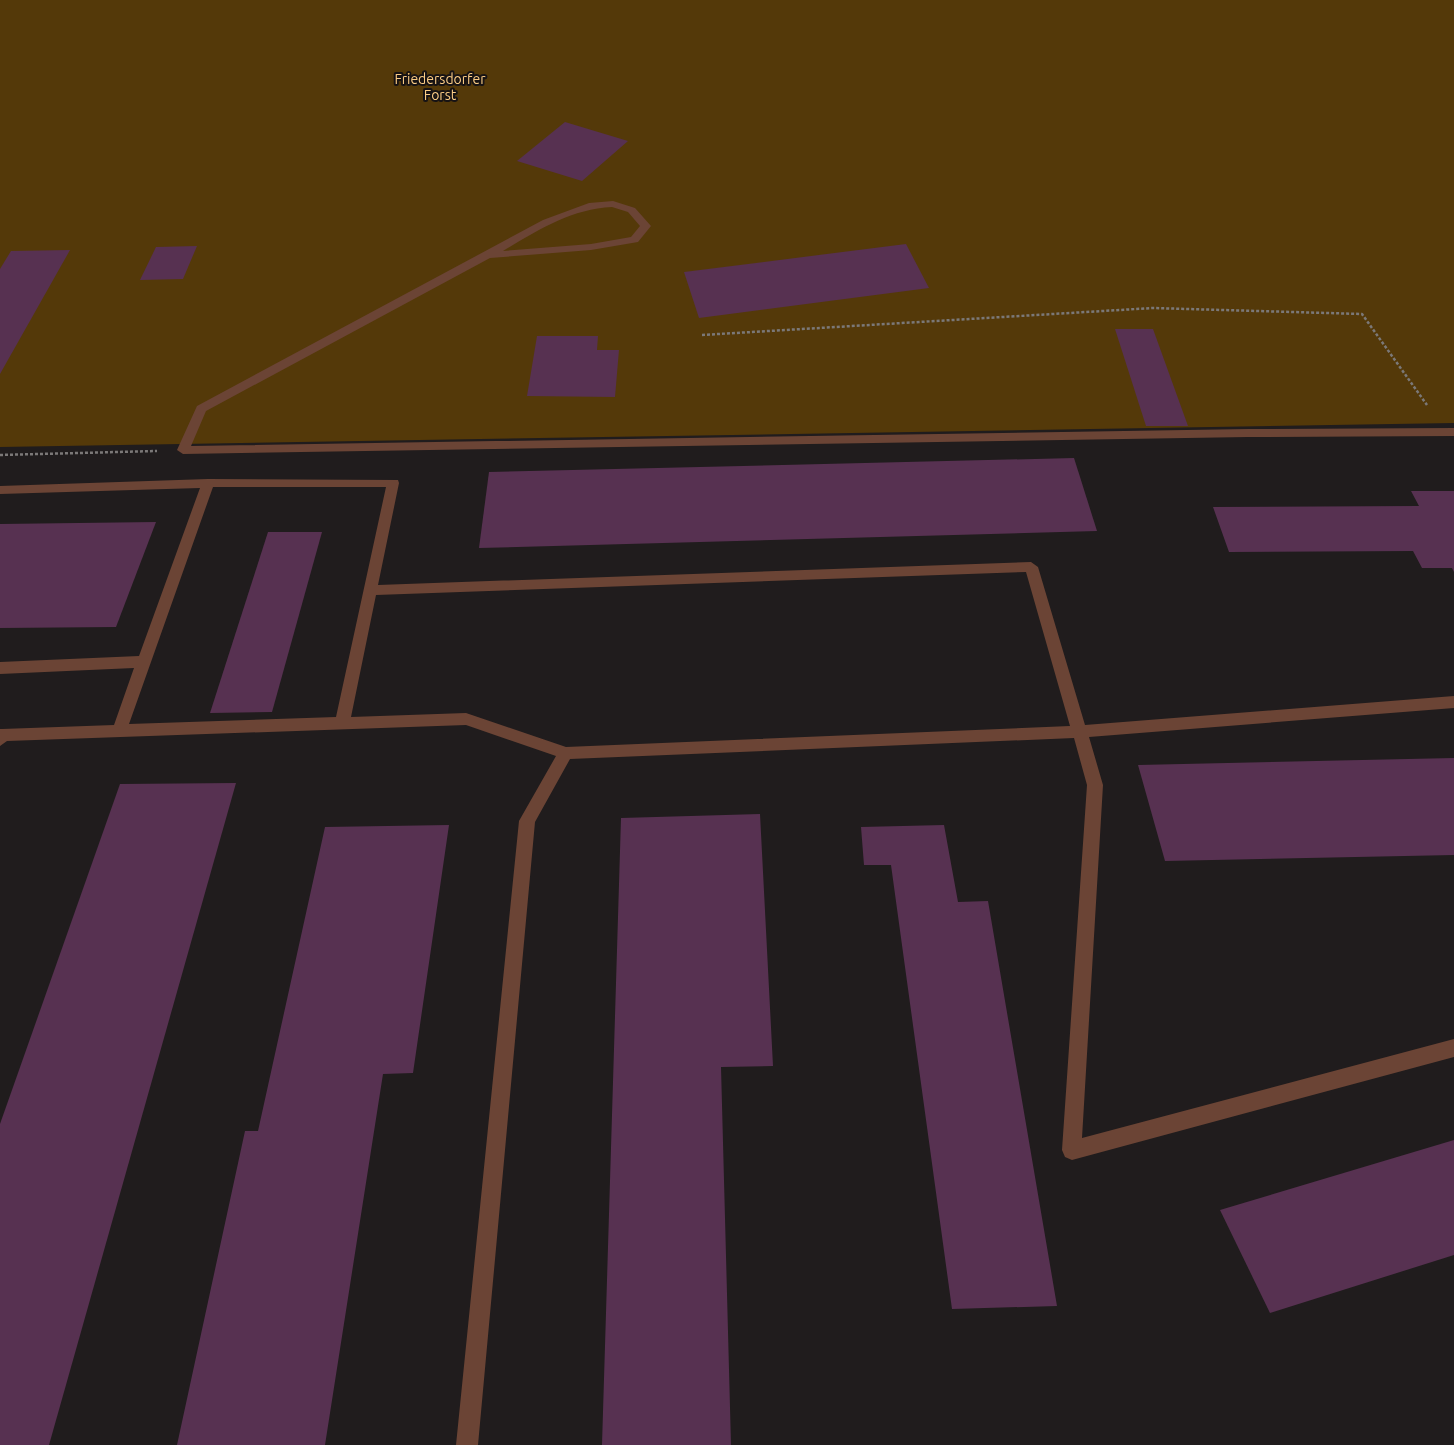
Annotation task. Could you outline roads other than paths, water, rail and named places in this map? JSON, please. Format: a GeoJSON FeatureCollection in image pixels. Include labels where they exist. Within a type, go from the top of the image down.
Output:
{"type":"FeatureCollection","features":[{"type":"Feature","properties":{"kind":"lane"},"geometry":{"type":"LineString","coordinates":[[488,255],[591,247],[634,240],[646,226],[640,216],[624,206],[600,202],[571,210],[201,409],[183,450],[1238,433],[1450,432]]}},
{"type":"Feature","properties":{"kind":"lane"},"geometry":{"type":"LineString","coordinates":[[0,490],[208,483],[393,483],[368,590],[342,722]]}},
{"type":"Feature","properties":{"kind":"lane"},"geometry":{"type":"LineString","coordinates":[[119,731],[208,483]]}},
{"type":"Feature","properties":{"kind":"lane"},"geometry":{"type":"LineString","coordinates":[[368,590],[1031,567],[1095,785],[1072,1150],[1454,1048]]}},
{"type":"Feature","properties":{"kind":"lane"},"geometry":{"type":"LineString","coordinates":[[0,668],[144,662]]}},
{"type":"Feature","properties":{"kind":"lane"},"geometry":{"type":"LineString","coordinates":[[0,740],[2,734],[466,719],[566,753],[1078,732],[1454,702]]}},
{"type":"Feature","properties":{"kind":"lane"},"geometry":{"type":"LineString","coordinates":[[467,1445],[527,821],[566,753]]}},
{"type":"Feature","properties":{"kind":"park label","name":"Friedersdorfer Forst"},"geometry":{"type":"Point","coordinates":[440,88]}}]}
